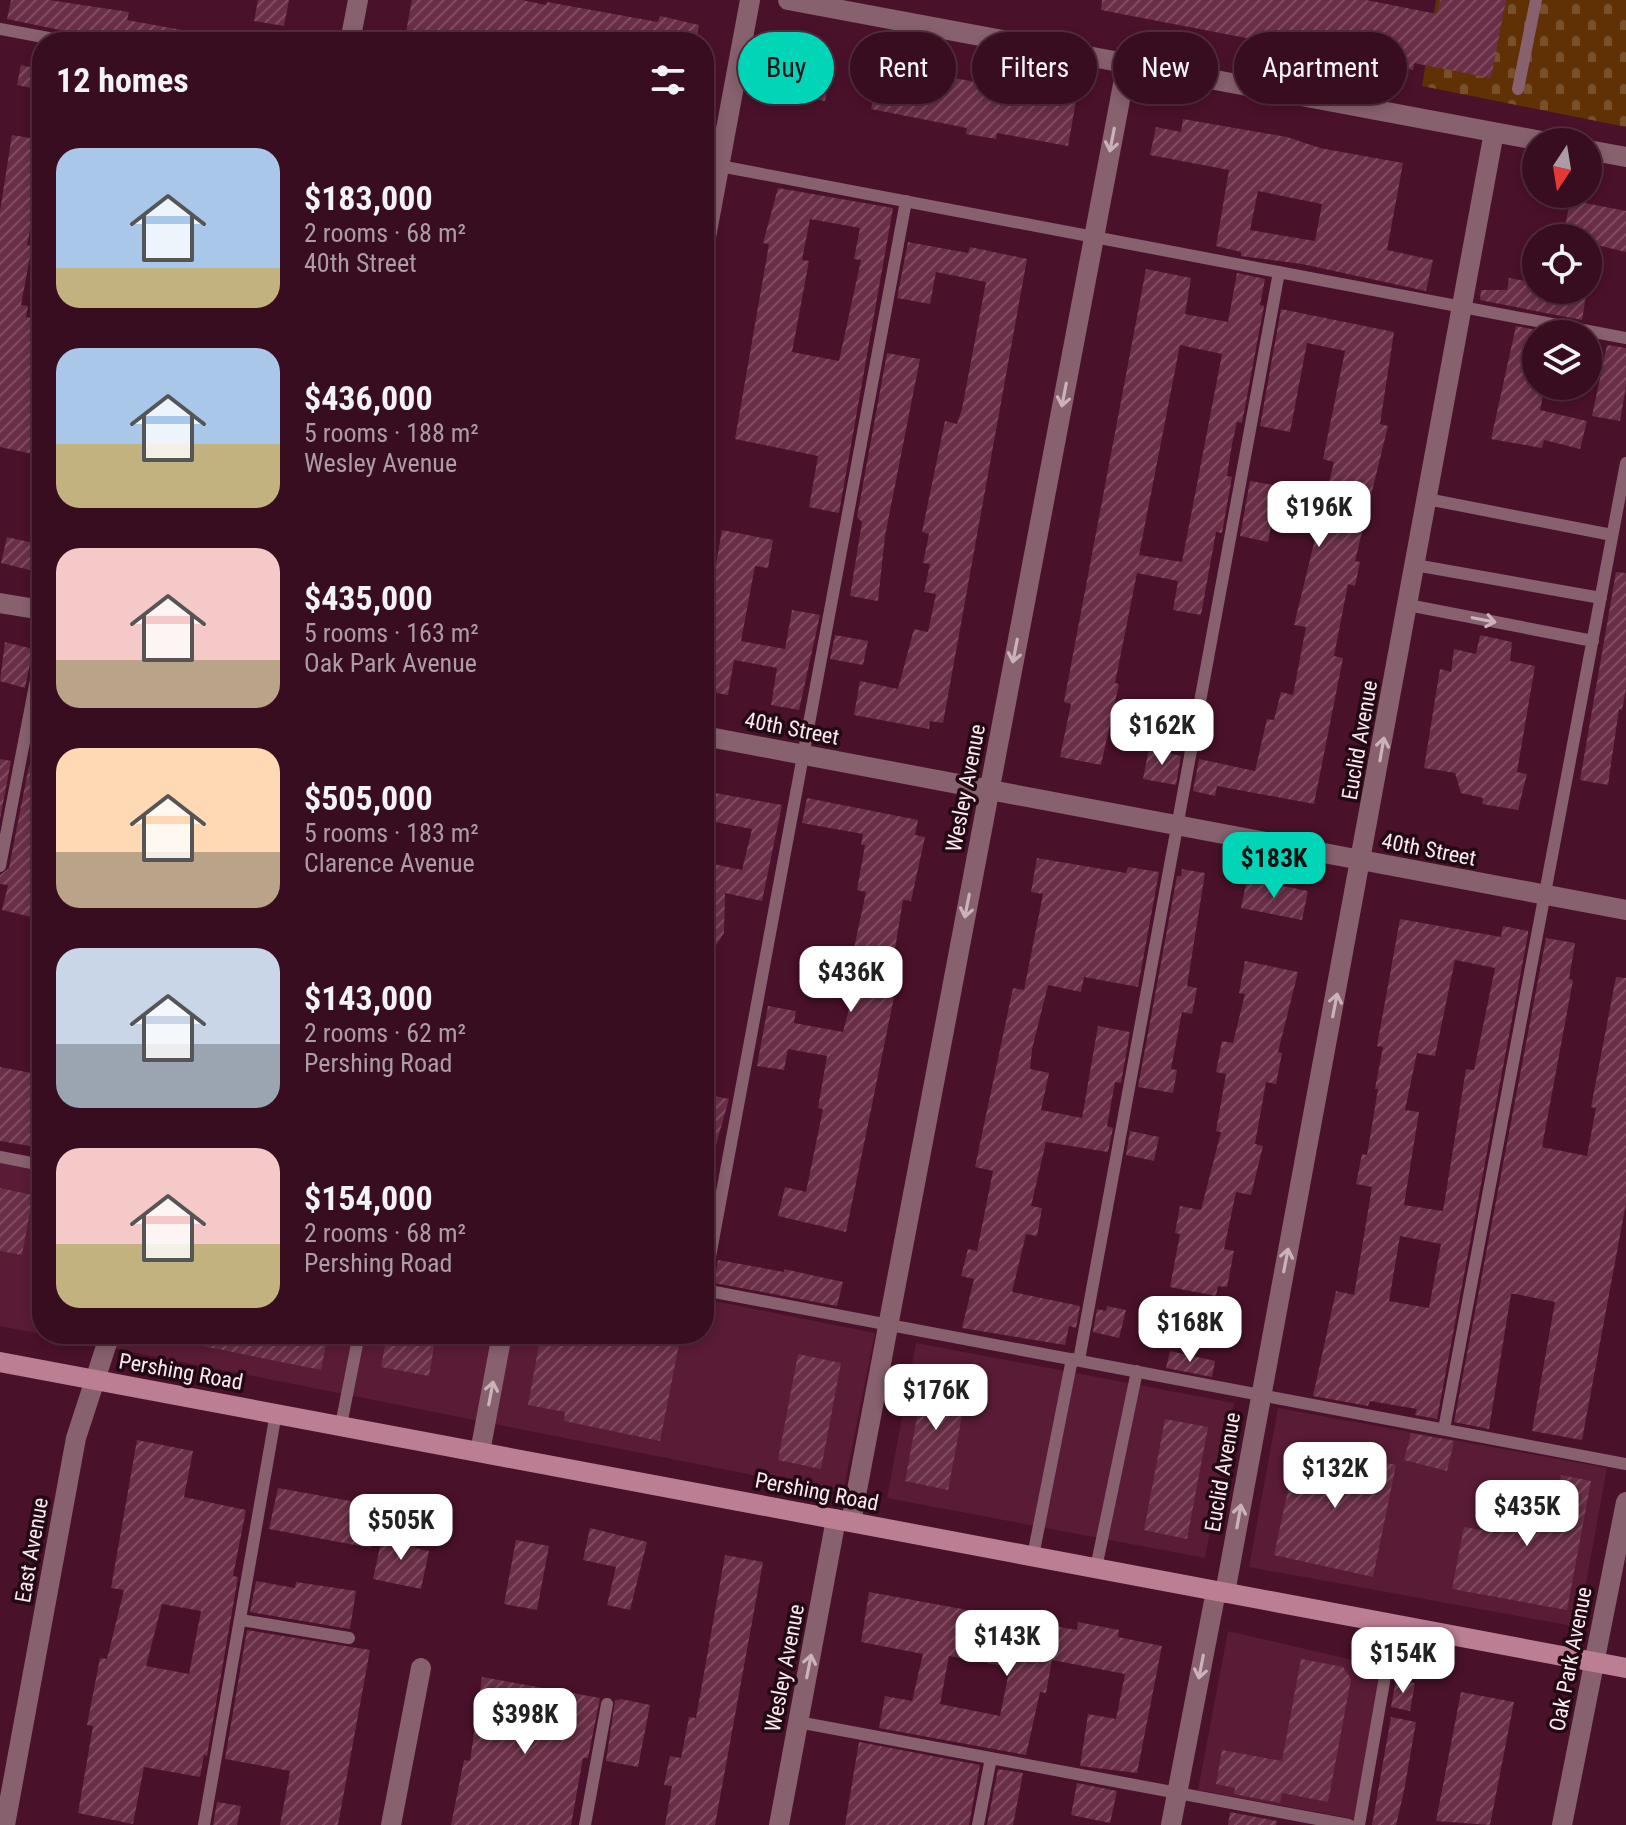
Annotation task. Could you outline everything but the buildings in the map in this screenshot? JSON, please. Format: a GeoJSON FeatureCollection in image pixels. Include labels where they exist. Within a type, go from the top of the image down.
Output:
{"type":"FeatureCollection","features":[{"type":"Feature","properties":{"kind":"main road","name":"Pershing Road"},"geometry":{"type":"LineString","coordinates":[[0,1362],[1626,1668]]}},
{"type":"Feature","properties":{"kind":"street"},"geometry":{"type":"LineString","coordinates":[[352,32],[358,0]]}},
{"type":"Feature","properties":{"kind":"street"},"geometry":{"type":"LineString","coordinates":[[714,155],[750,0]]}},
{"type":"Feature","properties":{"kind":"street"},"geometry":{"type":"LineString","coordinates":[[788,0],[1113,60]]}},
{"type":"Feature","properties":{"kind":"street"},"geometry":{"type":"LineString","coordinates":[[1218,80],[1522,137]]}},
{"type":"Feature","properties":{"kind":"street","name":"Wesley Avenue"},"geometry":{"type":"LineString","coordinates":[[779,1825],[798,1722],[888,1324],[1119,104]]}},
{"type":"Feature","properties":{"kind":"street","name":"Euclid Avenue"},"geometry":{"type":"LineString","coordinates":[[1171,1825],[1261,1395],[1494,132]]}},
{"type":"Feature","properties":{"kind":"street"},"geometry":{"type":"LineString","coordinates":[[1602,153],[1626,157]]}},
{"type":"Feature","properties":{"kind":"street"},"geometry":{"type":"LineString","coordinates":[[0,603],[32,608]]}},
{"type":"Feature","properties":{"kind":"street","name":"40th Street"},"geometry":{"type":"LineString","coordinates":[[714,738],[1626,910]]}},
{"type":"Feature","properties":{"kind":"street","name":"East Avenue"},"geometry":{"type":"LineString","coordinates":[[5,1825],[76,1438],[107,1344]]}},
{"type":"Feature","properties":{"kind":"street"},"geometry":{"type":"LineString","coordinates":[[480,1452],[500,1344]]}},
{"type":"Feature","properties":{"kind":"street","name":"Oak Park Avenue"},"geometry":{"type":"LineString","coordinates":[[1562,1825],[1626,1502]]}},
{"type":"Feature","properties":{"kind":"street"},"geometry":{"type":"LineString","coordinates":[[391,1825],[421,1668]]}},
{"type":"Feature","properties":{"kind":"lane"},"geometry":{"type":"LineString","coordinates":[[1518,89],[1536,0]]}},
{"type":"Feature","properties":{"kind":"lane"},"geometry":{"type":"LineString","coordinates":[[0,29],[32,35]]}},
{"type":"Feature","properties":{"kind":"lane"},"geometry":{"type":"LineString","coordinates":[[714,164],[1626,338]]}},
{"type":"Feature","properties":{"kind":"lane"},"geometry":{"type":"LineString","coordinates":[[714,1235],[906,201]]}},
{"type":"Feature","properties":{"kind":"lane"},"geometry":{"type":"LineString","coordinates":[[1033,1556],[1076,1360],[1279,272]]}},
{"type":"Feature","properties":{"kind":"lane"},"geometry":{"type":"LineString","coordinates":[[1444,1429],[1626,463]]}},
{"type":"Feature","properties":{"kind":"lane"},"geometry":{"type":"LineString","coordinates":[[1427,499],[1612,535]]}},
{"type":"Feature","properties":{"kind":"lane"},"geometry":{"type":"LineString","coordinates":[[1415,565],[1601,598]]}},
{"type":"Feature","properties":{"kind":"lane"},"geometry":{"type":"LineString","coordinates":[[1408,605],[1593,641]]}},
{"type":"Feature","properties":{"kind":"lane"},"geometry":{"type":"LineString","coordinates":[[0,866],[32,701]]}},
{"type":"Feature","properties":{"kind":"lane"},"geometry":{"type":"LineString","coordinates":[[0,1157],[32,1163]]}},
{"type":"Feature","properties":{"kind":"lane"},"geometry":{"type":"LineString","coordinates":[[714,1291],[1626,1464]]}},
{"type":"Feature","properties":{"kind":"lane"},"geometry":{"type":"LineString","coordinates":[[341,1425],[357,1344]]}},
{"type":"Feature","properties":{"kind":"lane"},"geometry":{"type":"LineString","coordinates":[[1096,1568],[1137,1371]]}},
{"type":"Feature","properties":{"kind":"lane"},"geometry":{"type":"LineString","coordinates":[[204,1825],[276,1413]]}},
{"type":"Feature","properties":{"kind":"lane"},"geometry":{"type":"LineString","coordinates":[[241,1620],[349,1638]]}},
{"type":"Feature","properties":{"kind":"lane"},"geometry":{"type":"LineString","coordinates":[[1359,1825],[1394,1625]]}},
{"type":"Feature","properties":{"kind":"lane"},"geometry":{"type":"LineString","coordinates":[[585,1825],[607,1704]]}},
{"type":"Feature","properties":{"kind":"lane"},"geometry":{"type":"LineString","coordinates":[[798,1722],[1349,1825]]}},
{"type":"Feature","properties":{"kind":"lane"},"geometry":{"type":"LineString","coordinates":[[978,1825],[991,1758]]}},
{"type":"Feature","properties":{"kind":"shaded area"},"geometry":{"type":"Polygon","coordinates":[[[0,1155],[32,1161],[32,1332],[0,1326],[0,1155]]]}},
{"type":"Feature","properties":{"kind":"shaded area"},"geometry":{"type":"Polygon","coordinates":[[[714,1301],[875,1333],[843,1493],[91,1344],[714,1344],[714,1301]]]}},
{"type":"Feature","properties":{"kind":"shaded area"},"geometry":{"type":"Polygon","coordinates":[[[916,1343],[1234,1403],[1205,1558],[887,1498],[916,1343]]]}},
{"type":"Feature","properties":{"kind":"shaded area"},"geometry":{"type":"Polygon","coordinates":[[[1278,1408],[1607,1468],[1578,1627],[1249,1567],[1278,1408]]]}},
{"type":"Feature","properties":{"kind":"shaded area"},"geometry":{"type":"Polygon","coordinates":[[[1228,1631],[1382,1667],[1354,1819],[1198,1790],[1228,1631]]]}},
{"type":"Feature","properties":{"kind":"green space"},"geometry":{"type":"Polygon","coordinates":[[[1436,0],[1626,0],[1626,127],[1422,86],[1436,0]]]}}]}
